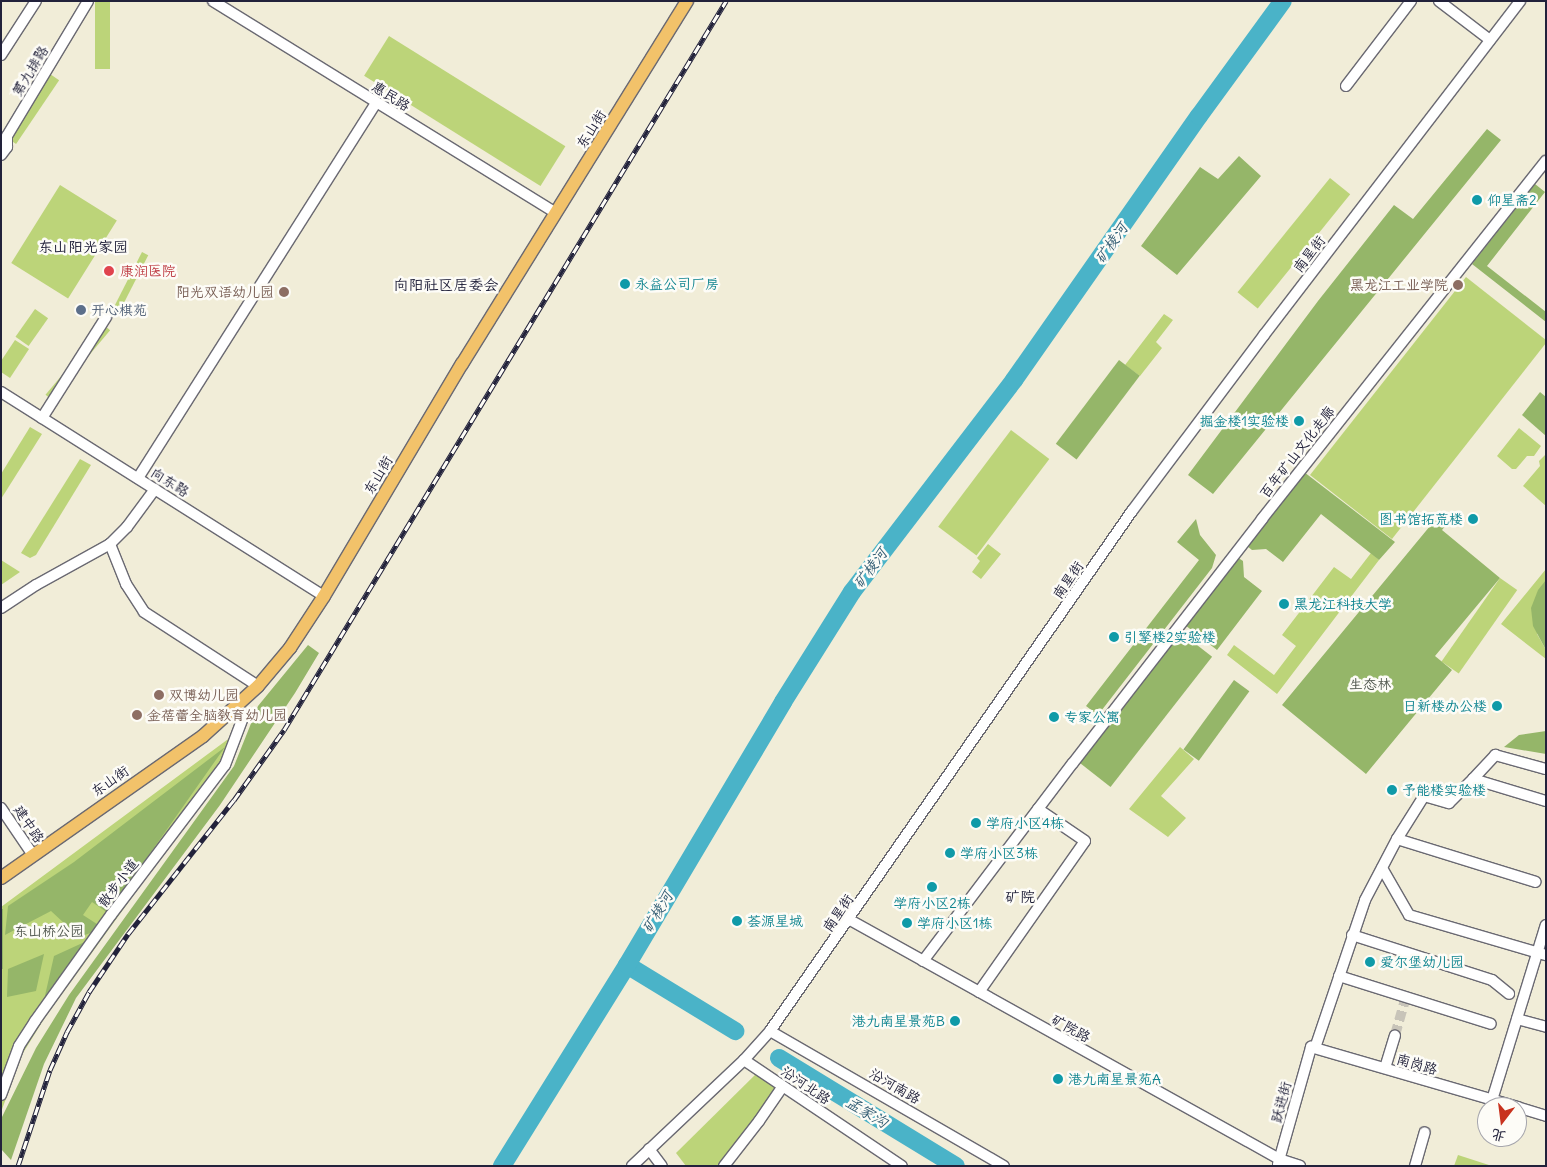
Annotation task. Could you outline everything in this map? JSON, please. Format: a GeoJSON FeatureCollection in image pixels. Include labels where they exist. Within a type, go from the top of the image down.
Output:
{"type":"FeatureCollection","features":[{"type":"Feature","properties":{"kind":"main road","name":"东山街"},"geometry":{"type":"LineString","coordinates":[[1,878],[203,736],[258,686],[290,648],[324,596],[462,364],[687,1]]}},
{"type":"Feature","properties":{"kind":"street"},"geometry":{"type":"LineString","coordinates":[[1,55],[36,1]]}},
{"type":"Feature","properties":{"kind":"street","name":"第九排路"},"geometry":{"type":"LineString","coordinates":[[1,155],[7,146],[7,136],[88,1]]}},
{"type":"Feature","properties":{"kind":"street","name":"惠民路"},"geometry":{"type":"LineString","coordinates":[[213,1],[556,213]]}},
{"type":"Feature","properties":{"kind":"street"},"geometry":{"type":"LineString","coordinates":[[1346,86],[1411,1]]}},
{"type":"Feature","properties":{"kind":"street"},"geometry":{"type":"LineString","coordinates":[[1439,1],[1490,40]]}},
{"type":"Feature","properties":{"kind":"street","name":"南星街"},"geometry":{"type":"LineString","coordinates":[[632,1166],[744,1060],[770,1031],[850,920],[1132,511],[1264,335],[1520,1]]}},
{"type":"Feature","properties":{"kind":"street"},"geometry":{"type":"LineString","coordinates":[[138,478],[376,103]]}},
{"type":"Feature","properties":{"kind":"street","name":"百年矿山文化走廊"},"geometry":{"type":"LineString","coordinates":[[923,961],[1073,763],[1356,399],[1546,161]]}},
{"type":"Feature","properties":{"kind":"street"},"geometry":{"type":"LineString","coordinates":[[42,418],[106,317]]}},
{"type":"Feature","properties":{"kind":"street","name":"向东路"},"geometry":{"type":"LineString","coordinates":[[1,392],[324,596]]}},
{"type":"Feature","properties":{"kind":"street"},"geometry":{"type":"LineString","coordinates":[[1,608],[36,585],[110,544],[127,527],[155,489]]}},
{"type":"Feature","properties":{"kind":"street"},"geometry":{"type":"LineString","coordinates":[[110,544],[126,584],[144,612],[258,686]]}},
{"type":"Feature","properties":{"kind":"street","name":"散步小道"},"geometry":{"type":"LineString","coordinates":[[1,1096],[19,1046],[34,1021],[111,915],[225,766],[244,715]]}},
{"type":"Feature","properties":{"kind":"street"},"geometry":{"type":"LineString","coordinates":[[1546,769],[1495,755],[1473,780],[1546,801]]}},
{"type":"Feature","properties":{"kind":"street","name":"跃进街"},"geometry":{"type":"LineString","coordinates":[[1278,1163],[1313,1047],[1365,900],[1397,839],[1424,796],[1449,803],[1473,780]]}},
{"type":"Feature","properties":{"kind":"street","name":"建中路"},"geometry":{"type":"LineString","coordinates":[[1,808],[33,855]]}},
{"type":"Feature","properties":{"kind":"street"},"geometry":{"type":"LineString","coordinates":[[979,992],[1085,841],[1038,809]]}},
{"type":"Feature","properties":{"kind":"street"},"geometry":{"type":"LineString","coordinates":[[1397,839],[1536,882]]}},
{"type":"Feature","properties":{"kind":"street"},"geometry":{"type":"LineString","coordinates":[[1382,868],[1408,914],[1541,954]]}},
{"type":"Feature","properties":{"kind":"street","name":"矿院路"},"geometry":{"type":"LineString","coordinates":[[850,920],[1278,1163],[1300,1166]]}},
{"type":"Feature","properties":{"kind":"street"},"geometry":{"type":"LineString","coordinates":[[1493,1097],[1517,1019],[1541,954],[1546,925]]}},
{"type":"Feature","properties":{"kind":"street"},"geometry":{"type":"LineString","coordinates":[[1352,935],[1492,980],[1509,994]]}},
{"type":"Feature","properties":{"kind":"street"},"geometry":{"type":"LineString","coordinates":[[1339,976],[1491,1024]]}},
{"type":"Feature","properties":{"kind":"street"},"geometry":{"type":"LineString","coordinates":[[1517,1019],[1546,1027]]}},
{"type":"Feature","properties":{"kind":"street","name":"沿河南路"},"geometry":{"type":"LineString","coordinates":[[770,1031],[1004,1166]]}},
{"type":"Feature","properties":{"kind":"street"},"geometry":{"type":"LineString","coordinates":[[1385,1068],[1395,1036]]}},
{"type":"Feature","properties":{"kind":"street","name":"南岗路"},"geometry":{"type":"LineString","coordinates":[[1313,1047],[1482,1097]]}},
{"type":"Feature","properties":{"kind":"street","name":"沿河北路"},"geometry":{"type":"LineString","coordinates":[[744,1060],[902,1166]]}},
{"type":"Feature","properties":{"kind":"street"},"geometry":{"type":"LineString","coordinates":[[724,1166],[783,1086]]}},
{"type":"Feature","properties":{"kind":"street","name":"南岗路"},"geometry":{"type":"LineString","coordinates":[[1527,1110],[1546,1116]]}},
{"type":"Feature","properties":{"kind":"street"},"geometry":{"type":"LineString","coordinates":[[1415,1166],[1425,1132]]}},
{"type":"Feature","properties":{"kind":"street"},"geometry":{"type":"LineString","coordinates":[[650,1149],[662,1166]]}},
{"type":"Feature","properties":{"kind":"green space"},"geometry":{"type":"Polygon","coordinates":[[[95,1],[110,1],[110,69],[95,69],[95,1]]]}},
{"type":"Feature","properties":{"kind":"green space"},"geometry":{"type":"Polygon","coordinates":[[[389,36],[565,146],[540,186],[364,76],[389,36]]]}},
{"type":"Feature","properties":{"kind":"green space"},"geometry":{"type":"Polygon","coordinates":[[[50,74],[59,80],[16,144],[7,138],[50,74]]]}},
{"type":"Feature","properties":{"kind":"green space"},"geometry":{"type":"Polygon","coordinates":[[[1487,129],[1501,140],[1213,494],[1188,475],[1318,301],[1394,205],[1413,219],[1487,129]]]}},
{"type":"Feature","properties":{"kind":"green space"},"geometry":{"type":"Polygon","coordinates":[[[1239,156],[1261,176],[1177,275],[1141,246],[1200,167],[1218,179],[1239,156]]]}},
{"type":"Feature","properties":{"kind":"green space"},"geometry":{"type":"Polygon","coordinates":[[[1330,178],[1350,194],[1258,309],[1237,292],[1330,178]]]}},
{"type":"Feature","properties":{"kind":"green space"},"geometry":{"type":"Polygon","coordinates":[[[1535,184],[1545,192],[1487,266],[1546,312],[1546,322],[1472,264],[1535,184]]]}},
{"type":"Feature","properties":{"kind":"green space"},"geometry":{"type":"Polygon","coordinates":[[[60,185],[117,221],[68,299],[11,263],[60,185]]]}},
{"type":"Feature","properties":{"kind":"green space"},"geometry":{"type":"Polygon","coordinates":[[[142,252],[148,255],[118,314],[112,311],[142,252]]]}},
{"type":"Feature","properties":{"kind":"green space"},"geometry":{"type":"Polygon","coordinates":[[[1466,277],[1546,340],[1546,343],[1392,539],[1310,475],[1466,277]]]}},
{"type":"Feature","properties":{"kind":"green space"},"geometry":{"type":"Polygon","coordinates":[[[35,309],[48,318],[29,346],[15,337],[35,309]]]}},
{"type":"Feature","properties":{"kind":"green space"},"geometry":{"type":"Polygon","coordinates":[[[1164,314],[1173,320],[1156,342],[1162,348],[1140,376],[1125,365],[1164,314]]]}},
{"type":"Feature","properties":{"kind":"green space"},"geometry":{"type":"Polygon","coordinates":[[[104,325],[110,330],[52,400],[46,395],[104,325]]]}},
{"type":"Feature","properties":{"kind":"green space"},"geometry":{"type":"Polygon","coordinates":[[[15,340],[29,349],[10,378],[1,372],[1,361],[15,340]]]}},
{"type":"Feature","properties":{"kind":"green space"},"geometry":{"type":"Polygon","coordinates":[[[1119,360],[1140,376],[1077,460],[1056,444],[1119,360]]]}},
{"type":"Feature","properties":{"kind":"green space"},"geometry":{"type":"Polygon","coordinates":[[[1540,392],[1546,397],[1546,436],[1522,415],[1540,392]]]}},
{"type":"Feature","properties":{"kind":"green space"},"geometry":{"type":"Polygon","coordinates":[[[30,427],[42,434],[1,499],[1,474],[30,427]]]}},
{"type":"Feature","properties":{"kind":"green space"},"geometry":{"type":"Polygon","coordinates":[[[1519,428],[1541,446],[1534,456],[1527,456],[1516,469],[1512,469],[1497,456],[1519,428]]]}},
{"type":"Feature","properties":{"kind":"green space"},"geometry":{"type":"Polygon","coordinates":[[[1011,430],[1049,459],[977,556],[938,527],[1011,430]]]}},
{"type":"Feature","properties":{"kind":"green space"},"geometry":{"type":"Polygon","coordinates":[[[1546,454],[1546,506],[1523,486],[1540,466],[1539,461],[1546,454]]]}},
{"type":"Feature","properties":{"kind":"green space"},"geometry":{"type":"Polygon","coordinates":[[[80,459],[91,465],[36,555],[30,558],[21,553],[80,459]]]}},
{"type":"Feature","properties":{"kind":"green space"},"geometry":{"type":"Polygon","coordinates":[[[1304,472],[1395,542],[1379,560],[1321,514],[1283,562],[1266,549],[1252,550],[1247,546],[1304,472]]]}},
{"type":"Feature","properties":{"kind":"green space"},"geometry":{"type":"Polygon","coordinates":[[[1196,519],[1200,535],[1216,555],[1212,568],[1098,715],[1086,706],[1199,560],[1177,542],[1196,519]]]}},
{"type":"Feature","properties":{"kind":"green space","name":"生态林"},"geometry":{"type":"Polygon","coordinates":[[[1435,520],[1447,524],[1442,530],[1500,578],[1435,656],[1452,670],[1366,774],[1282,705],[1435,520]]]}},
{"type":"Feature","properties":{"kind":"green space"},"geometry":{"type":"Polygon","coordinates":[[[988,544],[1001,554],[981,579],[972,572],[980,561],[977,558],[988,544]]]}},
{"type":"Feature","properties":{"kind":"green space"},"geometry":{"type":"Polygon","coordinates":[[[1371,553],[1379,560],[1277,694],[1227,655],[1234,645],[1274,675],[1296,646],[1282,635],[1334,567],[1351,579],[1371,553]]]}},
{"type":"Feature","properties":{"kind":"green space"},"geometry":{"type":"Polygon","coordinates":[[[1237,557],[1243,561],[1244,577],[1262,591],[1217,650],[1185,625],[1237,557]]]}},
{"type":"Feature","properties":{"kind":"green space"},"geometry":{"type":"Polygon","coordinates":[[[1,560],[20,572],[1,585],[1,560]]]}},
{"type":"Feature","properties":{"kind":"green space"},"geometry":{"type":"Polygon","coordinates":[[[1546,569],[1546,598],[1537,634],[1546,650],[1546,659],[1501,624],[1546,569]]]}},
{"type":"Feature","properties":{"kind":"green space"},"geometry":{"type":"Polygon","coordinates":[[[1500,578],[1517,590],[1459,674],[1441,662],[1500,578]]]}},
{"type":"Feature","properties":{"kind":"green space"},"geometry":{"type":"Polygon","coordinates":[[[1546,580],[1546,650],[1533,626],[1531,608],[1538,590],[1546,580]]]}},
{"type":"Feature","properties":{"kind":"green space"},"geometry":{"type":"Polygon","coordinates":[[[1179,631],[1212,657],[1111,787],[1077,761],[1179,631]]]}},
{"type":"Feature","properties":{"kind":"green space"},"geometry":{"type":"Polygon","coordinates":[[[308,645],[319,653],[295,693],[220,805],[76,998],[44,1064],[11,1160],[1,1149],[1,1119],[36,1048],[69,995],[234,766],[258,706],[308,645]]]}},
{"type":"Feature","properties":{"kind":"green space"},"geometry":{"type":"Polygon","coordinates":[[[1234,680],[1249,691],[1199,761],[1183,750],[1234,680]]]}},
{"type":"Feature","properties":{"kind":"green space"},"geometry":{"type":"Polygon","coordinates":[[[1546,731],[1546,754],[1504,747],[1519,735],[1546,731]]]}},
{"type":"Feature","properties":{"kind":"green space","name":"东山桥公园"},"geometry":{"type":"Polygon","coordinates":[[[235,734],[216,781],[44,1019],[23,1053],[1,1112],[1,907],[235,734]]]}},
{"type":"Feature","properties":{"kind":"green space"},"geometry":{"type":"Polygon","coordinates":[[[225,747],[108,913],[92,902],[83,915],[100,926],[96,931],[79,937],[51,911],[5,935],[8,906],[74,862],[225,747]]]}},
{"type":"Feature","properties":{"kind":"green space"},"geometry":{"type":"Polygon","coordinates":[[[1180,747],[1194,759],[1161,796],[1186,818],[1168,837],[1129,809],[1180,747]]]}},
{"type":"Feature","properties":{"kind":"green space"},"geometry":{"type":"Polygon","coordinates":[[[1,909],[3,909],[3,969],[1,969],[1,909]]]}},
{"type":"Feature","properties":{"kind":"green space"},"geometry":{"type":"Polygon","coordinates":[[[89,940],[44,1000],[54,956],[89,940]]]}},
{"type":"Feature","properties":{"kind":"green space"},"geometry":{"type":"Polygon","coordinates":[[[44,954],[36,991],[7,997],[8,969],[44,954]]]}},
{"type":"Feature","properties":{"kind":"green space"},"geometry":{"type":"Polygon","coordinates":[[[758,1072],[780,1087],[721,1166],[686,1166],[676,1153],[758,1072]]]}},
{"type":"Feature","properties":{"kind":"green space"},"geometry":{"type":"Polygon","coordinates":[[[1458,1155],[1492,1166],[1454,1166],[1458,1155]]]}},
{"type":"Feature","properties":{"kind":"waterway","name":"矿棱河"},"geometry":{"type":"LineString","coordinates":[[502,1166],[627,965],[783,702],[852,592],[1014,380],[1199,116],[1283,1]]}},
{"type":"Feature","properties":{"kind":"waterway","name":"孟家沟"},"geometry":{"type":"LineString","coordinates":[[627,965],[735,1031]]}},
{"type":"Feature","properties":{"kind":"waterway","name":"孟家沟"},"geometry":{"type":"LineString","coordinates":[[779,1058],[956,1166]]}},
{"type":"Feature","properties":{"kind":"tunnel"},"geometry":{"type":"LineString","coordinates":[[1395,1035],[1406,997]]}},
{"type":"Feature","properties":{"kind":"railway"},"geometry":{"type":"LineString","coordinates":[[18,1166],[50,1070],[67,1032],[89,992],[128,934],[234,800],[284,730],[726,1]]}},
{"type":"Feature","properties":{"kind":"place","name":"仰星斋2"},"geometry":{"type":"Point","coordinates":[1477,200]}},
{"type":"Feature","properties":{"kind":"place","name":"康润医院"},"geometry":{"type":"Point","coordinates":[109,271]}},
{"type":"Feature","properties":{"kind":"place","name":"永益公司厂房"},"geometry":{"type":"Point","coordinates":[625,284]}},
{"type":"Feature","properties":{"kind":"place","name":"黑龙江工业学院"},"geometry":{"type":"Point","coordinates":[1458,285]}},
{"type":"Feature","properties":{"kind":"place","name":"阳光双语幼儿园"},"geometry":{"type":"Point","coordinates":[284,292]}},
{"type":"Feature","properties":{"kind":"place","name":"开心棋苑"},"geometry":{"type":"Point","coordinates":[81,310]}},
{"type":"Feature","properties":{"kind":"place","name":"掘金楼1实验楼"},"geometry":{"type":"Point","coordinates":[1299,421]}},
{"type":"Feature","properties":{"kind":"place","name":"图书馆拓荒楼"},"geometry":{"type":"Point","coordinates":[1473,519]}},
{"type":"Feature","properties":{"kind":"place","name":"黑龙江科技大学"},"geometry":{"type":"Point","coordinates":[1284,604]}},
{"type":"Feature","properties":{"kind":"place","name":"引擎楼2实验楼"},"geometry":{"type":"Point","coordinates":[1114,637]}},
{"type":"Feature","properties":{"kind":"place","name":"双博幼儿园"},"geometry":{"type":"Point","coordinates":[159,695]}},
{"type":"Feature","properties":{"kind":"place","name":"日新楼办公楼"},"geometry":{"type":"Point","coordinates":[1497,706]}},
{"type":"Feature","properties":{"kind":"place","name":"金蓓蕾全脑教育幼儿园"},"geometry":{"type":"Point","coordinates":[137,715]}},
{"type":"Feature","properties":{"kind":"place","name":"专家公寓"},"geometry":{"type":"Point","coordinates":[1054,717]}},
{"type":"Feature","properties":{"kind":"place","name":"予能楼实验楼"},"geometry":{"type":"Point","coordinates":[1392,790]}},
{"type":"Feature","properties":{"kind":"place","name":"学府小区4栋"},"geometry":{"type":"Point","coordinates":[976,823]}},
{"type":"Feature","properties":{"kind":"place","name":"学府小区3栋"},"geometry":{"type":"Point","coordinates":[950,853]}},
{"type":"Feature","properties":{"kind":"place","name":"学府小区2栋"},"geometry":{"type":"Point","coordinates":[932,887]}},
{"type":"Feature","properties":{"kind":"place","name":"荟源星城"},"geometry":{"type":"Point","coordinates":[737,921]}},
{"type":"Feature","properties":{"kind":"place","name":"学府小区1栋"},"geometry":{"type":"Point","coordinates":[907,923]}},
{"type":"Feature","properties":{"kind":"place","name":"爱尔堡幼儿园"},"geometry":{"type":"Point","coordinates":[1370,962]}},
{"type":"Feature","properties":{"kind":"place","name":"港九南星景苑B"},"geometry":{"type":"Point","coordinates":[955,1021]}},
{"type":"Feature","properties":{"kind":"place","name":"港九南星景苑A"},"geometry":{"type":"Point","coordinates":[1058,1079]}},
{"type":"Feature","properties":{"kind":"district","name":"东山阳光家园"},"geometry":{"type":"Point","coordinates":[83,247]}},
{"type":"Feature","properties":{"kind":"district","name":"向阳社区居委会"},"geometry":{"type":"Point","coordinates":[446,285]}},
{"type":"Feature","properties":{"kind":"district","name":"矿院"},"geometry":{"type":"Point","coordinates":[1020,897]}}]}
